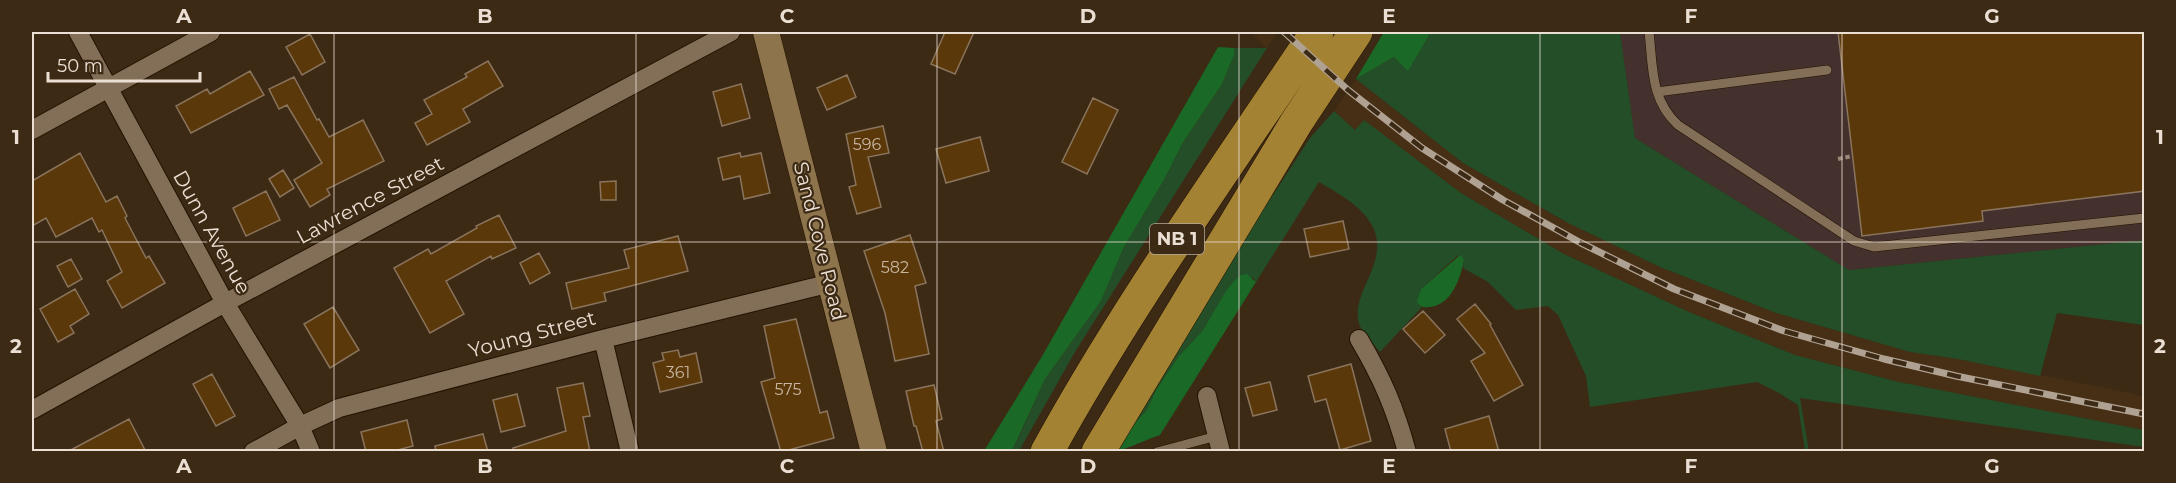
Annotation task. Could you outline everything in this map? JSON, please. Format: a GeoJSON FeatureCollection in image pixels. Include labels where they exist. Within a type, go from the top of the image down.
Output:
{"type":"FeatureCollection","features":[{"type":"Feature","properties":{"kind":"highway","name":"NB 1"},"geometry":{"type":"LineString","coordinates":[[1047,452],[1072,406],[1150,279],[1317,32]]}},
{"type":"Feature","properties":{"kind":"highway","name":"NB 1"},"geometry":{"type":"LineString","coordinates":[[1098,452],[1296,123],[1356,32]]}},
{"type":"Feature","properties":{"kind":"street","name":"Dunn Avenue"},"geometry":{"type":"LineString","coordinates":[[78,32],[225,303],[300,426],[311,452]]}},
{"type":"Feature","properties":{"kind":"street"},"geometry":{"type":"LineString","coordinates":[[32,130],[211,32]]}},
{"type":"Feature","properties":{"kind":"street","name":"Lawrence Street"},"geometry":{"type":"LineString","coordinates":[[32,410],[225,303],[731,32]]}},
{"type":"Feature","properties":{"kind":"street","name":"Sand Cove Road"},"geometry":{"type":"LineString","coordinates":[[766,32],[874,452]]}},
{"type":"Feature","properties":{"kind":"street","name":"Young Street"},"geometry":{"type":"LineString","coordinates":[[253,452],[339,408],[603,339],[831,283]]}},
{"type":"Feature","properties":{"kind":"street"},"geometry":{"type":"LineString","coordinates":[[603,339],[630,452]]}},
{"type":"Feature","properties":{"kind":"street"},"geometry":{"type":"LineString","coordinates":[[1359,339],[1386,386],[1398,417],[1407,452]]}},
{"type":"Feature","properties":{"kind":"street"},"geometry":{"type":"LineString","coordinates":[[1207,396],[1219,444]]}},
{"type":"Feature","properties":{"kind":"lane"},"geometry":{"type":"LineString","coordinates":[[1649,32],[1657,92],[1661,105],[1668,115],[1678,124],[1854,241],[1864,245],[1874,247],[2145,218]]}},
{"type":"Feature","properties":{"kind":"lane"},"geometry":{"type":"LineString","coordinates":[[1657,92],[1827,70]]}},
{"type":"Feature","properties":{"kind":"lane"},"geometry":{"type":"LineString","coordinates":[[1157,452],[1219,444]]}},
{"type":"Feature","properties":{"kind":"path"},"geometry":{"type":"LineString","coordinates":[[1838,159],[1852,156]]}},
{"type":"Feature","properties":{"kind":"shaded area"},"geometry":{"type":"Polygon","coordinates":[[[1251,32],[1277,32],[1267,48],[1251,32]]]}},
{"type":"Feature","properties":{"kind":"shaded area"},"geometry":{"type":"Polygon","coordinates":[[[1620,32],[2144,32],[2144,240],[1849,270],[1635,138],[1620,32]]]}},
{"type":"Feature","properties":{"kind":"shaded area"},"geometry":{"type":"Polygon","coordinates":[[[1356,79],[1463,163],[1568,223],[1660,267],[1776,313],[1910,352],[1958,359],[2131,393],[2144,398],[2144,430],[1899,382],[1795,355],[1689,312],[1564,254],[1461,193],[1364,121],[1355,130],[1334,111],[1356,79]]]}},
{"type":"Feature","properties":{"kind":"green space"},"geometry":{"type":"Polygon","coordinates":[[[1384,32],[1431,32],[1408,71],[1394,57],[1356,79],[1384,32]]]}},
{"type":"Feature","properties":{"kind":"green space"},"geometry":{"type":"Polygon","coordinates":[[[1431,32],[1620,32],[1635,138],[1849,270],[2144,240],[2144,325],[2057,313],[2040,376],[1958,359],[1910,352],[1776,313],[1660,267],[1568,223],[1463,163],[1356,79],[1394,57],[1408,70],[1431,32]]]}},
{"type":"Feature","properties":{"kind":"green space"},"geometry":{"type":"Polygon","coordinates":[[[1218,47],[1234,48],[1234,55],[1222,84],[1182,144],[1164,180],[1124,247],[1101,301],[1045,379],[1012,451],[984,451],[1041,358],[1218,47]]]}},
{"type":"Feature","properties":{"kind":"green space"},"geometry":{"type":"Polygon","coordinates":[[[1234,48],[1267,48],[1075,352],[1019,451],[1012,452],[1045,379],[1101,301],[1124,247],[1164,180],[1182,144],[1222,84],[1234,55],[1234,48]]]}},
{"type":"Feature","properties":{"kind":"green space"},"geometry":{"type":"Polygon","coordinates":[[[1334,111],[1355,130],[1364,120],[1461,193],[1564,254],[1689,312],[1795,355],[1899,382],[2144,430],[2144,447],[1800,398],[1809,451],[1805,451],[1798,405],[1757,382],[1590,407],[1586,376],[1558,315],[1548,306],[1516,310],[1488,282],[1463,268],[1464,259],[1458,255],[1421,289],[1419,305],[1422,307],[1380,352],[1362,330],[1358,312],[1360,299],[1376,256],[1377,240],[1372,225],[1354,204],[1319,182],[1256,282],[1253,277],[1211,317],[1203,330],[1179,356],[1156,390],[1147,410],[1133,425],[1245,238],[1310,138],[1334,111]]]}},
{"type":"Feature","properties":{"kind":"green space"},"geometry":{"type":"Polygon","coordinates":[[[1460,255],[1464,259],[1463,266],[1454,290],[1437,305],[1421,306],[1417,302],[1421,289],[1460,255]]]}},
{"type":"Feature","properties":{"kind":"green space"},"geometry":{"type":"Polygon","coordinates":[[[1247,274],[1256,282],[1160,435],[1115,452],[1133,425],[1147,410],[1156,390],[1179,356],[1203,330],[1226,291],[1241,275],[1247,274]]]}},
{"type":"Feature","properties":{"kind":"building"},"geometry":{"type":"Polygon","coordinates":[[[945,32],[974,32],[955,74],[931,64],[945,32]]]}},
{"type":"Feature","properties":{"kind":"building"},"geometry":{"type":"Polygon","coordinates":[[[1838,32],[2145,32],[2145,191],[1982,211],[1983,221],[1862,236],[1838,32]]]}},
{"type":"Feature","properties":{"kind":"building"},"geometry":{"type":"Polygon","coordinates":[[[310,34],[325,62],[302,75],[286,47],[310,34]]]}},
{"type":"Feature","properties":{"kind":"building"},"geometry":{"type":"Polygon","coordinates":[[[488,61],[503,86],[463,109],[470,122],[427,145],[415,123],[432,114],[424,100],[467,77],[465,74],[488,61]]]}},
{"type":"Feature","properties":{"kind":"building"},"geometry":{"type":"Polygon","coordinates":[[[250,71],[264,95],[191,133],[176,106],[207,89],[210,94],[250,71]]]}},
{"type":"Feature","properties":{"kind":"building"},"geometry":{"type":"Polygon","coordinates":[[[847,75],[856,97],[827,110],[817,88],[847,75]]]}},
{"type":"Feature","properties":{"kind":"building"},"geometry":{"type":"Polygon","coordinates":[[[294,77],[329,137],[363,120],[384,161],[327,189],[330,195],[310,207],[294,180],[322,163],[287,105],[279,109],[269,89],[294,77]]]}},
{"type":"Feature","properties":{"kind":"building"},"geometry":{"type":"Polygon","coordinates":[[[741,84],[750,118],[722,126],[713,92],[741,84]]]}},
{"type":"Feature","properties":{"kind":"building"},"geometry":{"type":"Polygon","coordinates":[[[1093,98],[1118,110],[1087,174],[1062,162],[1093,98]]]}},
{"type":"Feature","properties":{"kind":"building"},"geometry":{"type":"Polygon","coordinates":[[[883,126],[889,153],[868,157],[881,207],[857,214],[849,187],[856,185],[846,134],[883,126]]]}},
{"type":"Feature","properties":{"kind":"building"},"geometry":{"type":"Polygon","coordinates":[[[980,137],[989,171],[946,183],[936,149],[980,137]]]}},
{"type":"Feature","properties":{"kind":"building"},"geometry":{"type":"Polygon","coordinates":[[[80,153],[106,202],[117,196],[127,216],[125,218],[146,258],[149,256],[165,283],[122,308],[107,281],[122,272],[102,230],[99,232],[92,218],[56,237],[46,218],[32,226],[32,181],[80,153]]]}},
{"type":"Feature","properties":{"kind":"building"},"geometry":{"type":"Polygon","coordinates":[[[740,153],[741,157],[761,153],[770,193],[744,199],[740,176],[723,180],[718,158],[740,153]]]}},
{"type":"Feature","properties":{"kind":"building"},"geometry":{"type":"Polygon","coordinates":[[[283,170],[294,188],[280,197],[269,179],[283,170]]]}},
{"type":"Feature","properties":{"kind":"building"},"geometry":{"type":"Polygon","coordinates":[[[616,181],[616,200],[601,200],[600,182],[616,181]]]}},
{"type":"Feature","properties":{"kind":"building"},"geometry":{"type":"Polygon","coordinates":[[[266,191],[280,220],[246,236],[233,208],[266,191]]]}},
{"type":"Feature","properties":{"kind":"building"},"geometry":{"type":"Polygon","coordinates":[[[499,215],[516,248],[492,259],[491,256],[446,281],[464,314],[430,333],[394,268],[428,249],[431,254],[477,228],[476,226],[499,215]]]}},
{"type":"Feature","properties":{"kind":"building"},"geometry":{"type":"Polygon","coordinates":[[[1343,221],[1349,249],[1310,257],[1304,229],[1343,221]]]}},
{"type":"Feature","properties":{"kind":"building"},"geometry":{"type":"Polygon","coordinates":[[[910,235],[926,283],[915,286],[929,354],[895,361],[885,313],[864,251],[910,235]]]}},
{"type":"Feature","properties":{"kind":"building"},"geometry":{"type":"Polygon","coordinates":[[[678,236],[688,271],[604,293],[606,301],[572,309],[566,283],[629,268],[624,250],[678,236]]]}},
{"type":"Feature","properties":{"kind":"building"},"geometry":{"type":"Polygon","coordinates":[[[539,253],[550,273],[530,284],[520,263],[539,253]]]}},
{"type":"Feature","properties":{"kind":"building"},"geometry":{"type":"Polygon","coordinates":[[[71,259],[82,279],[68,287],[57,266],[71,259]]]}},
{"type":"Feature","properties":{"kind":"building"},"geometry":{"type":"Polygon","coordinates":[[[75,289],[89,314],[70,326],[74,333],[58,342],[40,309],[75,289]]]}},
{"type":"Feature","properties":{"kind":"building"},"geometry":{"type":"Polygon","coordinates":[[[1475,304],[1491,324],[1523,385],[1494,401],[1471,361],[1485,353],[1457,319],[1475,304]]]}},
{"type":"Feature","properties":{"kind":"building"},"geometry":{"type":"Polygon","coordinates":[[[333,307],[359,350],[330,368],[304,324],[333,307]]]}},
{"type":"Feature","properties":{"kind":"building"},"geometry":{"type":"Polygon","coordinates":[[[1423,311],[1445,335],[1425,353],[1403,329],[1423,311]]]}},
{"type":"Feature","properties":{"kind":"building"},"geometry":{"type":"Polygon","coordinates":[[[796,319],[820,413],[827,411],[834,438],[781,452],[761,382],[775,378],[764,326],[796,319]]]}},
{"type":"Feature","properties":{"kind":"building"},"geometry":{"type":"Polygon","coordinates":[[[678,350],[680,357],[696,353],[702,382],[660,392],[653,363],[664,360],[662,353],[678,350]]]}},
{"type":"Feature","properties":{"kind":"building"},"geometry":{"type":"Polygon","coordinates":[[[1351,364],[1371,441],[1340,450],[1326,399],[1315,402],[1308,376],[1351,364]]]}},
{"type":"Feature","properties":{"kind":"building"},"geometry":{"type":"Polygon","coordinates":[[[212,374],[235,416],[216,426],[193,384],[212,374]]]}},
{"type":"Feature","properties":{"kind":"building"},"geometry":{"type":"Polygon","coordinates":[[[1270,382],[1277,410],[1253,416],[1245,388],[1270,382]]]}},
{"type":"Feature","properties":{"kind":"building"},"geometry":{"type":"Polygon","coordinates":[[[583,383],[590,416],[583,417],[590,452],[513,452],[513,448],[566,431],[557,388],[583,383]]]}},
{"type":"Feature","properties":{"kind":"building"},"geometry":{"type":"Polygon","coordinates":[[[934,385],[942,419],[936,421],[944,452],[923,452],[906,391],[934,385]]]}},
{"type":"Feature","properties":{"kind":"building"},"geometry":{"type":"Polygon","coordinates":[[[517,394],[525,426],[501,432],[493,400],[517,394]]]}},
{"type":"Feature","properties":{"kind":"building"},"geometry":{"type":"Polygon","coordinates":[[[1489,416],[1499,452],[1451,452],[1445,429],[1489,416]]]}},
{"type":"Feature","properties":{"kind":"building"},"geometry":{"type":"Polygon","coordinates":[[[129,419],[146,452],[67,452],[129,419]]]}},
{"type":"Feature","properties":{"kind":"building"},"geometry":{"type":"Polygon","coordinates":[[[407,420],[413,446],[390,452],[366,452],[361,432],[407,420]]]}},
{"type":"Feature","properties":{"kind":"building"},"geometry":{"type":"Polygon","coordinates":[[[483,434],[488,452],[436,452],[435,446],[483,434]]]}},
{"type":"Feature","properties":{"kind":"railway"},"geometry":{"type":"LineString","coordinates":[[1284,32],[1348,90],[1422,148],[1503,200],[1581,243],[1674,289],[1784,331],[1884,359],[2144,414]]}}]}
